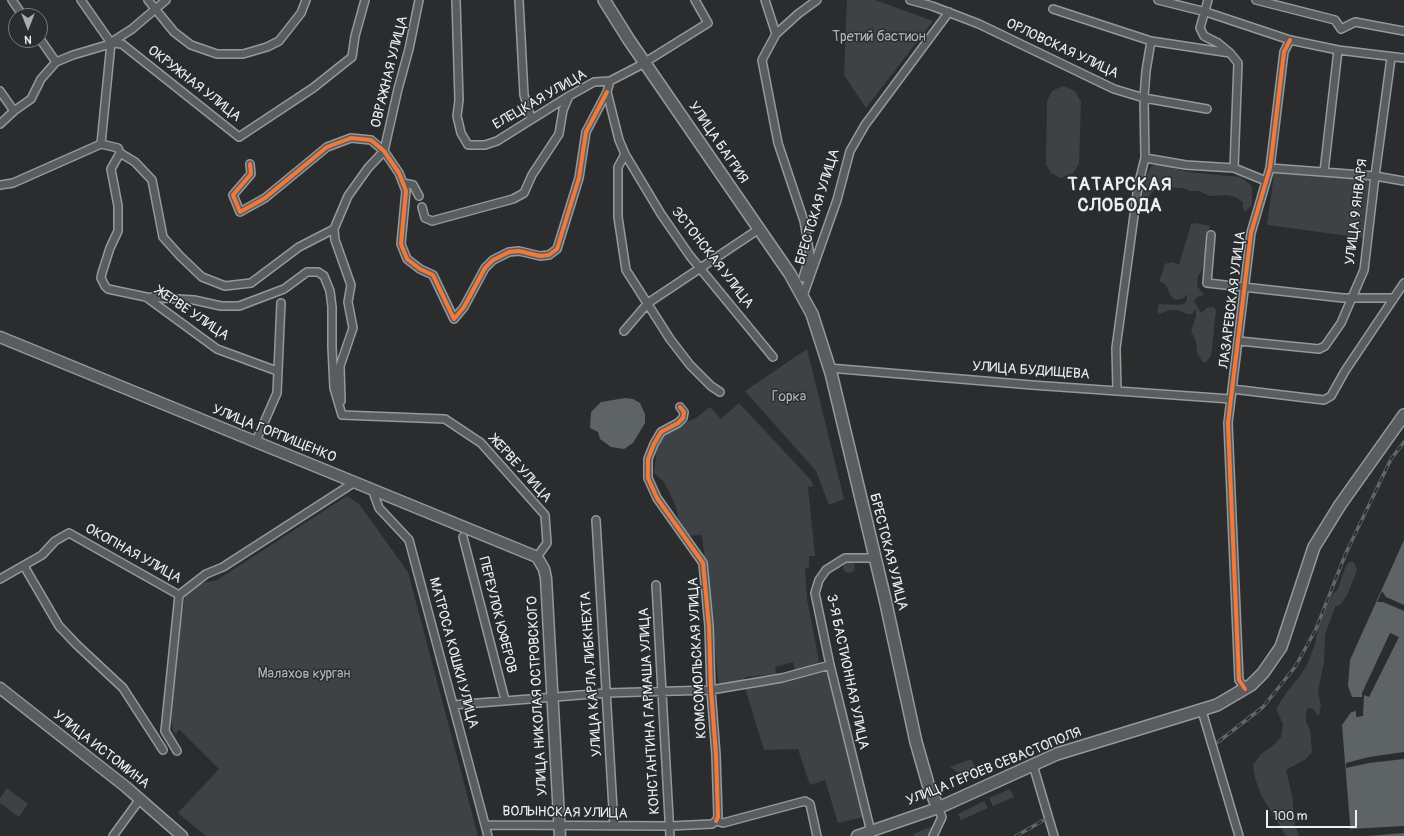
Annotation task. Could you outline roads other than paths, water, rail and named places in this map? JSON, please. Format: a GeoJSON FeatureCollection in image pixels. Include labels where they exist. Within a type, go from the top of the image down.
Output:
{"type":"FeatureCollection","features":[{"type":"Feature","properties":{"kind":"main road","name":"УЛИЦА БАГРИЯ"},"geometry":{"type":"LineString","coordinates":[[604,0],[644,62],[805,300]]}},
{"type":"Feature","properties":{"kind":"main road","name":"БРЕСТСКАЯ УЛИЦА"},"geometry":{"type":"LineString","coordinates":[[805,300],[812,314],[829,368],[875,558],[916,742],[928,784],[938,808]]}},
{"type":"Feature","properties":{"kind":"main road","name":"УЛИЦА ГОРПИЩЕНКО"},"geometry":{"type":"LineString","coordinates":[[0,337],[537,557]]}},
{"type":"Feature","properties":{"kind":"main road","name":"УЛИЦА ГЕРОЕВ СЕВАСТОПОЛЯ"},"geometry":{"type":"LineString","coordinates":[[857,836],[938,808],[1057,754],[1202,711],[1217,705],[1245,689],[1263,673],[1281,647],[1290,623],[1307,564],[1325,528],[1404,415]]}},
{"type":"Feature","properties":{"kind":"main road","name":"УЛИЦА НИКОЛАЯ ОСТРОВСКОГО"},"geometry":{"type":"LineString","coordinates":[[537,557],[544,569],[546,578],[559,831]]}},
{"type":"Feature","properties":{"kind":"main road","name":"УЛИЦА ИСТОМИНА"},"geometry":{"type":"LineString","coordinates":[[0,688],[126,787],[182,836]]}},
{"type":"Feature","properties":{"kind":"street"},"geometry":{"type":"LineString","coordinates":[[81,0],[111,43],[101,144]]}},
{"type":"Feature","properties":{"kind":"street"},"geometry":{"type":"LineString","coordinates":[[148,0],[154,10],[174,32],[191,45],[217,54],[243,54],[267,47],[278,41],[301,13],[306,0]]}},
{"type":"Feature","properties":{"kind":"street"},"geometry":{"type":"LineString","coordinates":[[0,124],[14,111],[31,99],[41,79],[56,62],[111,43],[166,0]]}},
{"type":"Feature","properties":{"kind":"street","name":"ОКРУЖНАЯ УЛИЦА"},"geometry":{"type":"LineString","coordinates":[[111,43],[122,44],[240,136],[313,88],[352,57],[355,36],[365,0]]}},
{"type":"Feature","properties":{"kind":"street","name":"ОВРАЖНАЯ УЛИЦА"},"geometry":{"type":"LineString","coordinates":[[384,151],[398,88],[409,50],[419,0]]}},
{"type":"Feature","properties":{"kind":"street","name":"ЕЛЕЦКАЯ УЛИЦА"},"geometry":{"type":"LineString","coordinates":[[456,0],[459,100],[457,116],[461,133],[468,145],[485,145],[497,141],[531,118],[594,82],[610,81],[708,23],[695,0]]}},
{"type":"Feature","properties":{"kind":"street"},"geometry":{"type":"LineString","coordinates":[[519,0],[524,95],[531,118]]}},
{"type":"Feature","properties":{"kind":"street"},"geometry":{"type":"LineString","coordinates":[[764,0],[776,34]]}},
{"type":"Feature","properties":{"kind":"street"},"geometry":{"type":"LineString","coordinates":[[803,278],[810,255],[804,221],[778,143],[762,60],[776,34],[798,14],[817,0]]}},
{"type":"Feature","properties":{"kind":"street","name":"ОРЛОВСКАЯ УЛИЦА"},"geometry":{"type":"LineString","coordinates":[[910,0],[949,12],[979,24],[1114,89],[1144,98],[1207,109]]}},
{"type":"Feature","properties":{"kind":"street"},"geometry":{"type":"LineString","coordinates":[[1158,0],[1206,12],[1290,40],[1338,50],[1391,58],[1404,58]]}},
{"type":"Feature","properties":{"kind":"street"},"geometry":{"type":"LineString","coordinates":[[1208,0],[1206,12],[1200,28],[1204,36],[1218,43],[1230,53],[1238,63],[1234,168]]}},
{"type":"Feature","properties":{"kind":"street"},"geometry":{"type":"LineString","coordinates":[[1256,0],[1335,20],[1341,29],[1355,22],[1404,32]]}},
{"type":"Feature","properties":{"kind":"street"},"geometry":{"type":"LineString","coordinates":[[1053,9],[1151,41],[1230,53]]}},
{"type":"Feature","properties":{"kind":"street","name":"БРЕСТСКАЯ УЛИЦА"},"geometry":{"type":"LineString","coordinates":[[805,300],[837,200],[850,151],[865,125],[949,12]]}},
{"type":"Feature","properties":{"kind":"street","name":"ЛАЗАРЕВСКАЯ УЛИЦА"},"geometry":{"type":"LineString","coordinates":[[1245,689],[1239,680],[1228,446],[1231,399],[1239,341],[1243,288],[1251,233],[1270,168],[1284,52],[1290,40]]}},
{"type":"Feature","properties":{"kind":"street"},"geometry":{"type":"LineString","coordinates":[[1117,390],[1116,348],[1138,186],[1145,158],[1144,98],[1146,71],[1151,41]]}},
{"type":"Feature","properties":{"kind":"street"},"geometry":{"type":"LineString","coordinates":[[46,48],[56,62]]}},
{"type":"Feature","properties":{"kind":"street"},"geometry":{"type":"LineString","coordinates":[[1324,172],[1338,50]]}},
{"type":"Feature","properties":{"kind":"street","name":"УЛИЦА 9 ЯНВАРЯ"},"geometry":{"type":"LineString","coordinates":[[1239,341],[1319,349],[1325,346],[1341,323],[1354,297],[1364,270],[1391,58]]}},
{"type":"Feature","properties":{"kind":"street","name":"ЭСТОНСКАЯ УЛИЦА"},"geometry":{"type":"LineString","coordinates":[[610,81],[607,92],[619,140],[625,154],[661,214],[690,256],[702,268],[773,357]]}},
{"type":"Feature","properties":{"kind":"street"},"geometry":{"type":"LineString","coordinates":[[0,91],[14,111]]}},
{"type":"Feature","properties":{"kind":"street"},"geometry":{"type":"LineString","coordinates":[[250,164],[251,174],[233,195],[240,212],[265,198],[327,148],[351,138],[371,140],[384,151],[399,173],[406,191],[401,244],[407,259],[420,269],[433,275],[454,318],[464,307],[485,268],[493,260],[509,252],[519,251],[540,256],[549,255],[557,249],[579,178],[586,132],[607,92]]}},
{"type":"Feature","properties":{"kind":"street"},"geometry":{"type":"LineString","coordinates":[[422,207],[425,218],[432,221],[513,199],[524,193],[532,175],[559,134],[563,110],[569,96]]}},
{"type":"Feature","properties":{"kind":"street"},"geometry":{"type":"LineString","coordinates":[[0,185],[13,183],[101,144],[118,148],[120,153],[135,162],[152,180],[163,237],[202,277],[225,286],[251,283],[299,247],[334,229]]}},
{"type":"Feature","properties":{"kind":"street"},"geometry":{"type":"LineString","coordinates":[[342,415],[340,366],[353,328],[348,302],[351,285],[335,240],[334,229],[348,196],[368,168],[384,151]]}},
{"type":"Feature","properties":{"kind":"street","name":"ЖЕРВЕ УЛИЦА"},"geometry":{"type":"LineString","coordinates":[[120,153],[111,169],[118,206],[118,231],[110,248],[102,273],[102,282],[108,289],[146,297],[217,349],[278,371]]}},
{"type":"Feature","properties":{"kind":"street"},"geometry":{"type":"LineString","coordinates":[[625,154],[618,167],[618,217],[626,270],[670,339],[682,355],[711,386],[720,392]]}},
{"type":"Feature","properties":{"kind":"street"},"geometry":{"type":"LineString","coordinates":[[1145,158],[1186,165],[1234,168],[1266,181]]}},
{"type":"Feature","properties":{"kind":"street"},"geometry":{"type":"LineString","coordinates":[[1270,168],[1375,176],[1404,181]]}},
{"type":"Feature","properties":{"kind":"street"},"geometry":{"type":"LineString","coordinates":[[403,183],[413,185],[419,196]]}},
{"type":"Feature","properties":{"kind":"street"},"geometry":{"type":"LineString","coordinates":[[624,331],[648,304],[759,230]]}},
{"type":"Feature","properties":{"kind":"street"},"geometry":{"type":"LineString","coordinates":[[1211,235],[1207,282],[1243,288],[1343,298],[1394,298]]}},
{"type":"Feature","properties":{"kind":"street"},"geometry":{"type":"LineString","coordinates":[[146,297],[194,300],[221,306],[238,306],[284,289],[307,272],[318,272],[324,276],[330,291],[332,307],[334,381],[342,415]]}},
{"type":"Feature","properties":{"kind":"street"},"geometry":{"type":"LineString","coordinates":[[1232,389],[1324,400],[1330,396],[1404,283]]}},
{"type":"Feature","properties":{"kind":"street"},"geometry":{"type":"LineString","coordinates":[[256,441],[277,393],[281,303]]}},
{"type":"Feature","properties":{"kind":"street","name":"УЛИЦА БУДИЩЕВА"},"geometry":{"type":"LineString","coordinates":[[829,368],[1032,385],[1231,399]]}},
{"type":"Feature","properties":{"kind":"street","name":"КОМСОМОЛЬСКАЯ УЛИЦА"},"geometry":{"type":"LineString","coordinates":[[680,407],[684,412],[683,418],[661,432],[654,444],[648,459],[648,478],[657,498],[703,563],[709,626],[711,690],[716,763],[718,817],[716,821]]}},
{"type":"Feature","properties":{"kind":"street","name":"ЖЕРВЕ УЛИЦА"},"geometry":{"type":"LineString","coordinates":[[342,415],[445,419],[481,443],[545,515],[547,543],[537,557]]}},
{"type":"Feature","properties":{"kind":"street","name":"ОКОПНАЯ УЛИЦА"},"geometry":{"type":"LineString","coordinates":[[0,579],[42,555],[56,542],[69,533],[179,595],[206,574],[230,563],[355,482]]}},
{"type":"Feature","properties":{"kind":"street","name":"МАТРОСА КОШКИ УЛИЦА"},"geometry":{"type":"LineString","coordinates":[[372,489],[379,508],[409,540],[488,836]]}},
{"type":"Feature","properties":{"kind":"street","name":"УЛИЦА КАРЛА ЛИБКНЕХТА"},"geometry":{"type":"LineString","coordinates":[[596,520],[614,826]]}},
{"type":"Feature","properties":{"kind":"street","name":"ПЕРЕУЛОК ЮФЕРОВ"},"geometry":{"type":"LineString","coordinates":[[463,537],[505,700]]}},
{"type":"Feature","properties":{"kind":"street","name":"3-Я БАСТИОННАЯ УЛИЦА"},"geometry":{"type":"LineString","coordinates":[[871,832],[830,665],[816,593],[819,580],[826,570],[845,558],[875,558]]}},
{"type":"Feature","properties":{"kind":"street"},"geometry":{"type":"LineString","coordinates":[[24,566],[59,626],[123,688],[163,750]]}},
{"type":"Feature","properties":{"kind":"street","name":"КОНСТАНТИНА ГАРМАША УЛИЦА"},"geometry":{"type":"LineString","coordinates":[[656,586],[670,836]]}},
{"type":"Feature","properties":{"kind":"street"},"geometry":{"type":"LineString","coordinates":[[176,751],[165,731],[179,595]]}},
{"type":"Feature","properties":{"kind":"street"},"geometry":{"type":"LineString","coordinates":[[453,705],[505,700],[553,699],[606,694],[711,690],[782,678],[830,665]]}},
{"type":"Feature","properties":{"kind":"street"},"geometry":{"type":"LineString","coordinates":[[1202,711],[1239,836]]}},
{"type":"Feature","properties":{"kind":"street"},"geometry":{"type":"LineString","coordinates":[[1033,765],[1054,836]]}},
{"type":"Feature","properties":{"kind":"street"},"geometry":{"type":"LineString","coordinates":[[113,836],[140,799]]}},
{"type":"Feature","properties":{"kind":"street","name":"ВОЛЫНСКАЯ УЛИЦА"},"geometry":{"type":"LineString","coordinates":[[486,825],[553,824],[559,831],[614,826],[712,824],[716,821],[723,823],[805,802],[810,804],[817,836]]}},
{"type":"Feature","properties":{"kind":"street"},"geometry":{"type":"LineString","coordinates":[[933,836],[942,817],[938,808]]}},
{"type":"Feature","properties":{"kind":"railway"},"geometry":{"type":"LineString","coordinates":[[1218,742],[1263,707],[1295,667],[1316,629],[1346,553],[1391,459],[1404,442]]}},
{"type":"Feature","properties":{"kind":"railway"},"geometry":{"type":"LineString","coordinates":[[1016,836],[1044,820]]}},
{"type":"Feature","properties":{"kind":"district","name":"ТАТАРСКАЯ СЛОБОДА"},"geometry":{"type":"Point","coordinates":[1120,195]}},
{"type":"Feature","properties":{"kind":"park label","name":"Третий бастион"},"geometry":{"type":"Point","coordinates":[879,37]}},
{"type":"Feature","properties":{"kind":"park label","name":"Горка"},"geometry":{"type":"Point","coordinates":[789,397]}},
{"type":"Feature","properties":{"kind":"park label","name":"Малахов курган"},"geometry":{"type":"Point","coordinates":[304,674]}}]}
